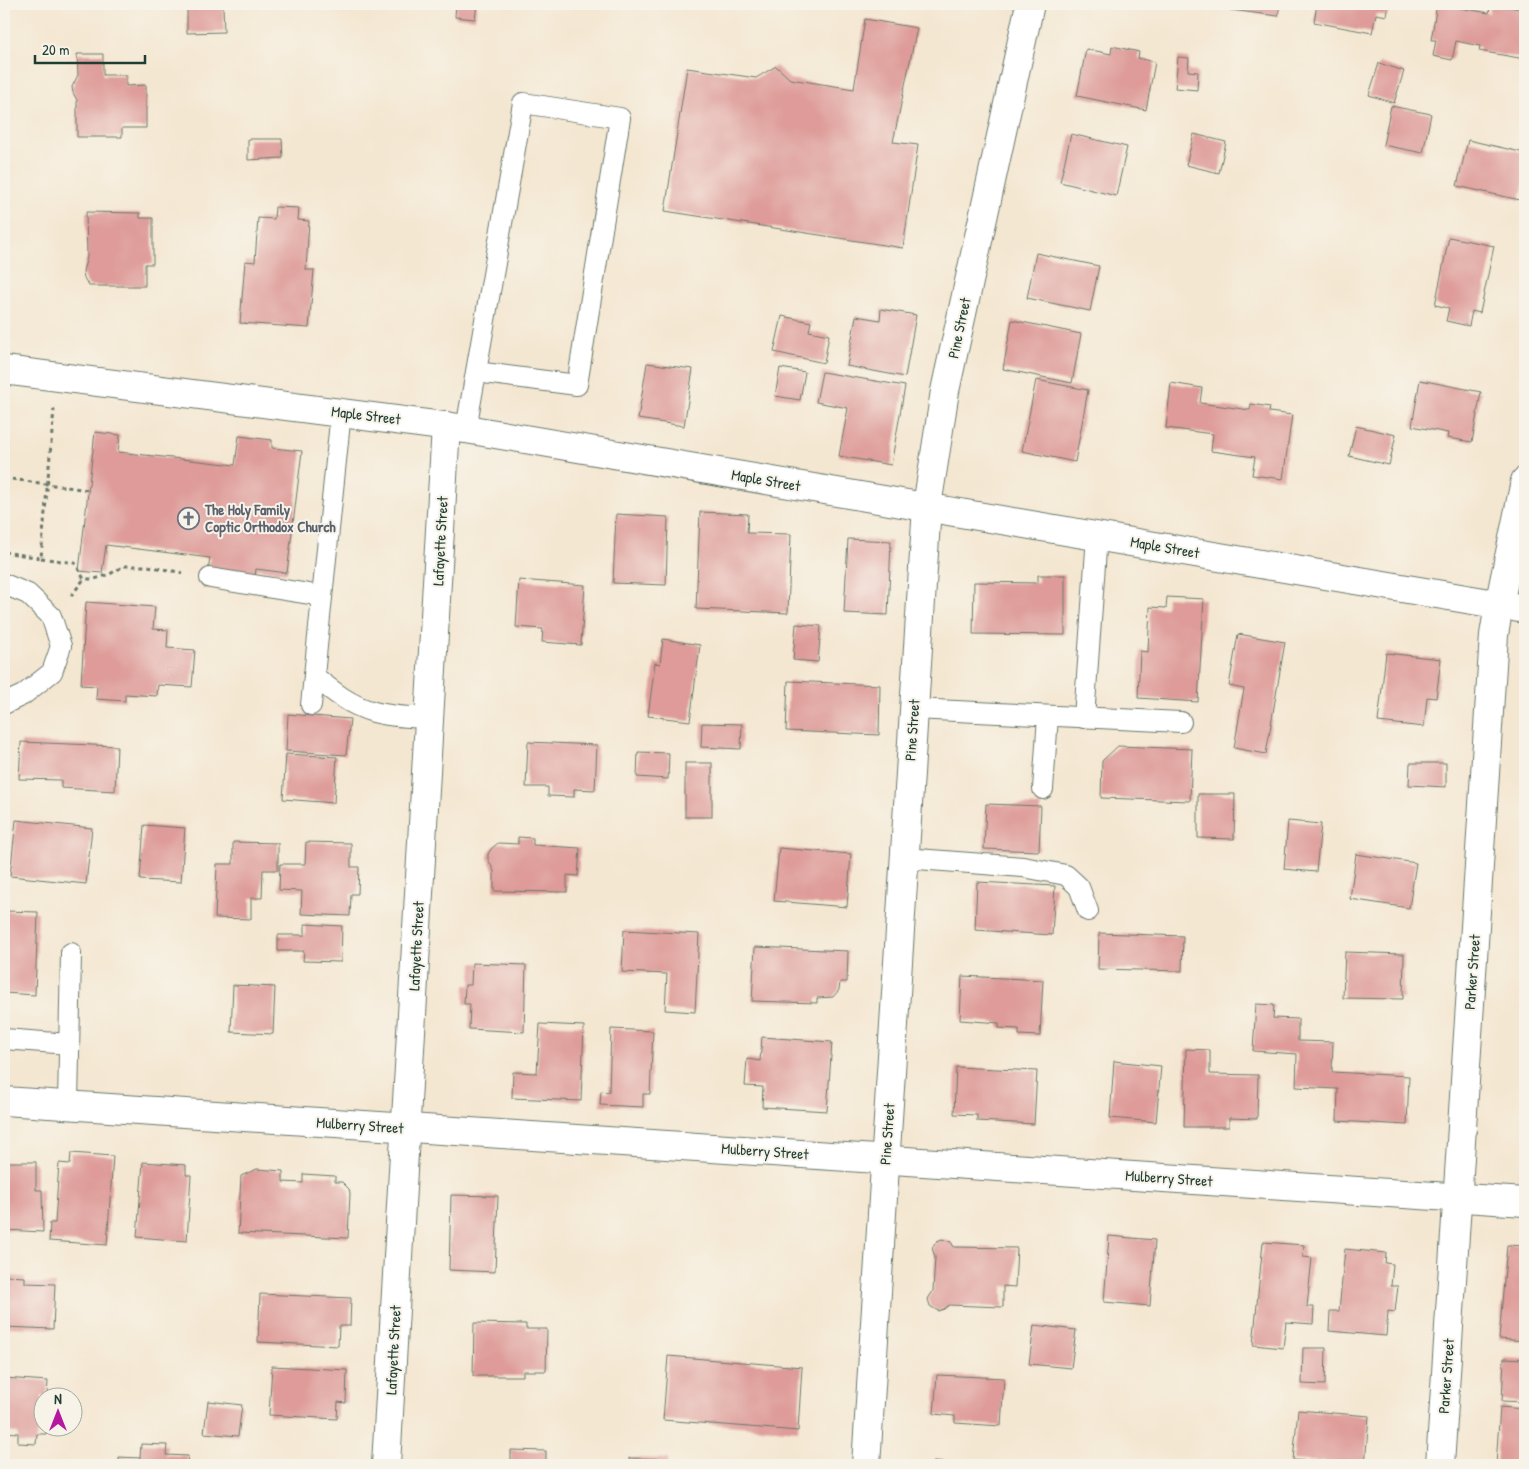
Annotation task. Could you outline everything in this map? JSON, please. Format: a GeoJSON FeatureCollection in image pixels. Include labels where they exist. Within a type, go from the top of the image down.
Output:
{"type":"FeatureCollection","features":[{"type":"Feature","properties":{"kind":"street","name":"Pine Street"},"geometry":{"type":"LineString","coordinates":[[866,1465],[927,506],[941,412],[1030,4]]}},
{"type":"Feature","properties":{"kind":"street","name":"Maple Street"},"geometry":{"type":"LineString","coordinates":[[4,370],[456,427],[1512,607]]}},
{"type":"Feature","properties":{"kind":"street","name":"Lafayette Street"},"geometry":{"type":"LineString","coordinates":[[386,1465],[430,718],[456,427]]}},
{"type":"Feature","properties":{"kind":"street","name":"Parker Street"},"geometry":{"type":"LineString","coordinates":[[1440,1465],[1492,662],[1512,607],[1525,481]]}},
{"type":"Feature","properties":{"kind":"street","name":"Mulberry Street"},"geometry":{"type":"LineString","coordinates":[[4,1101],[1525,1202]]}},
{"type":"Feature","properties":{"kind":"lane"},"geometry":{"type":"LineString","coordinates":[[456,427],[476,372],[523,102],[620,118],[577,385],[476,372]]}},
{"type":"Feature","properties":{"kind":"lane"},"geometry":{"type":"LineString","coordinates":[[311,705],[341,412]]}},
{"type":"Feature","properties":{"kind":"lane"},"geometry":{"type":"LineString","coordinates":[[1084,718],[1096,536]]}},
{"type":"Feature","properties":{"kind":"lane"},"geometry":{"type":"LineString","coordinates":[[210,578],[322,596]]}},
{"type":"Feature","properties":{"kind":"lane"},"geometry":{"type":"LineString","coordinates":[[4,584],[28,594],[51,616],[61,646],[52,672],[23,695],[4,704]]}},
{"type":"Feature","properties":{"kind":"lane"},"geometry":{"type":"LineString","coordinates":[[314,676],[345,699],[361,708],[389,715],[430,718]]}},
{"type":"Feature","properties":{"kind":"lane"},"geometry":{"type":"LineString","coordinates":[[914,709],[1181,722]]}},
{"type":"Feature","properties":{"kind":"lane"},"geometry":{"type":"LineString","coordinates":[[1043,789],[1048,716]]}},
{"type":"Feature","properties":{"kind":"lane"},"geometry":{"type":"LineString","coordinates":[[904,858],[1023,867],[1066,875],[1079,887],[1088,911]]}},
{"type":"Feature","properties":{"kind":"lane"},"geometry":{"type":"LineString","coordinates":[[68,1105],[71,953]]}},
{"type":"Feature","properties":{"kind":"lane"},"geometry":{"type":"LineString","coordinates":[[4,1039],[69,1044]]}},
{"type":"Feature","properties":{"kind":"path"},"geometry":{"type":"LineString","coordinates":[[41,558],[54,406]]}},
{"type":"Feature","properties":{"kind":"path"},"geometry":{"type":"LineString","coordinates":[[4,478],[88,490]]}},
{"type":"Feature","properties":{"kind":"path"},"geometry":{"type":"LineString","coordinates":[[4,552],[75,563],[84,578],[95,579],[110,574],[124,566],[148,566],[210,578]]}},
{"type":"Feature","properties":{"kind":"building"},"geometry":{"type":"Polygon","coordinates":[[[456,4],[477,4],[475,19],[455,17],[456,4]]]}},
{"type":"Feature","properties":{"kind":"building"},"geometry":{"type":"Polygon","coordinates":[[[1232,4],[1280,4],[1278,16],[1231,10],[1232,4]]]}},
{"type":"Feature","properties":{"kind":"building"},"geometry":{"type":"Polygon","coordinates":[[[1317,4],[1389,4],[1387,16],[1376,14],[1372,33],[1314,22],[1317,4]]]}},
{"type":"Feature","properties":{"kind":"building"},"geometry":{"type":"Polygon","coordinates":[[[1437,4],[1489,13],[1491,4],[1525,10],[1525,59],[1479,51],[1480,46],[1456,41],[1452,60],[1433,56],[1436,40],[1431,40],[1437,4]]]}},
{"type":"Feature","properties":{"kind":"building"},"geometry":{"type":"Polygon","coordinates":[[[223,6],[224,32],[187,33],[187,8],[223,6]]]}},
{"type":"Feature","properties":{"kind":"building"},"geometry":{"type":"Polygon","coordinates":[[[865,19],[917,28],[893,142],[918,145],[903,248],[665,211],[687,68],[756,78],[776,66],[790,79],[854,89],[865,19]]]}},
{"type":"Feature","properties":{"kind":"building"},"geometry":{"type":"Polygon","coordinates":[[[1112,46],[1139,52],[1138,58],[1155,62],[1146,110],[1077,96],[1086,49],[1111,54],[1112,46]]]}},
{"type":"Feature","properties":{"kind":"building"},"geometry":{"type":"Polygon","coordinates":[[[77,54],[103,54],[103,75],[126,75],[126,86],[146,85],[146,128],[122,128],[122,137],[77,137],[77,100],[72,87],[78,75],[77,54]]]}},
{"type":"Feature","properties":{"kind":"building"},"geometry":{"type":"Polygon","coordinates":[[[1178,57],[1189,58],[1188,71],[1198,72],[1197,90],[1175,88],[1178,57]]]}},
{"type":"Feature","properties":{"kind":"building"},"geometry":{"type":"Polygon","coordinates":[[[1379,63],[1404,71],[1394,103],[1369,95],[1379,63]]]}},
{"type":"Feature","properties":{"kind":"building"},"geometry":{"type":"Polygon","coordinates":[[[1391,106],[1431,114],[1423,153],[1383,145],[1391,106]]]}},
{"type":"Feature","properties":{"kind":"building"},"geometry":{"type":"Polygon","coordinates":[[[1071,134],[1127,147],[1116,196],[1060,182],[1071,134]]]}},
{"type":"Feature","properties":{"kind":"building"},"geometry":{"type":"Polygon","coordinates":[[[1194,134],[1226,142],[1219,173],[1186,165],[1194,134]]]}},
{"type":"Feature","properties":{"kind":"building"},"geometry":{"type":"Polygon","coordinates":[[[248,139],[282,139],[283,158],[248,160],[248,139]]]}},
{"type":"Feature","properties":{"kind":"building"},"geometry":{"type":"Polygon","coordinates":[[[1468,140],[1525,153],[1525,179],[1520,200],[1457,186],[1468,140]]]}},
{"type":"Feature","properties":{"kind":"building"},"geometry":{"type":"Polygon","coordinates":[[[275,207],[299,208],[298,220],[309,221],[306,270],[314,270],[309,328],[240,323],[245,261],[255,262],[258,218],[274,219],[275,207]]]}},
{"type":"Feature","properties":{"kind":"building"},"geometry":{"type":"Polygon","coordinates":[[[86,212],[140,213],[140,218],[153,218],[153,264],[145,264],[145,286],[89,286],[84,278],[83,271],[87,257],[86,212]]]}},
{"type":"Feature","properties":{"kind":"building"},"geometry":{"type":"Polygon","coordinates":[[[1449,237],[1494,246],[1480,313],[1472,311],[1469,326],[1446,321],[1449,308],[1435,305],[1449,237]]]}},
{"type":"Feature","properties":{"kind":"building"},"geometry":{"type":"Polygon","coordinates":[[[1036,253],[1099,266],[1090,311],[1027,298],[1036,253]]]}},
{"type":"Feature","properties":{"kind":"building"},"geometry":{"type":"Polygon","coordinates":[[[881,309],[916,315],[905,377],[847,366],[856,316],[880,320],[881,309]]]}},
{"type":"Feature","properties":{"kind":"building"},"geometry":{"type":"Polygon","coordinates":[[[782,316],[811,322],[809,331],[829,335],[824,363],[774,352],[782,316]]]}},
{"type":"Feature","properties":{"kind":"building"},"geometry":{"type":"Polygon","coordinates":[[[1012,320],[1081,334],[1072,383],[1003,369],[1012,320]]]}},
{"type":"Feature","properties":{"kind":"building"},"geometry":{"type":"Polygon","coordinates":[[[647,363],[693,369],[684,426],[638,419],[647,363]]]}},
{"type":"Feature","properties":{"kind":"building"},"geometry":{"type":"Polygon","coordinates":[[[780,368],[805,372],[800,400],[775,396],[780,368]]]}},
{"type":"Feature","properties":{"kind":"building"},"geometry":{"type":"Polygon","coordinates":[[[822,372],[905,386],[891,465],[839,456],[848,408],[816,402],[822,372]]]}},
{"type":"Feature","properties":{"kind":"building"},"geometry":{"type":"Polygon","coordinates":[[[1036,380],[1088,390],[1075,462],[1022,451],[1036,380]]]}},
{"type":"Feature","properties":{"kind":"building"},"geometry":{"type":"Polygon","coordinates":[[[1420,380],[1481,392],[1472,442],[1447,438],[1448,433],[1412,426],[1420,380]]]}},
{"type":"Feature","properties":{"kind":"building"},"geometry":{"type":"Polygon","coordinates":[[[1171,383],[1202,388],[1200,403],[1250,410],[1251,404],[1270,407],[1269,412],[1292,415],[1283,479],[1252,475],[1255,457],[1211,451],[1213,434],[1166,428],[1171,383]]]}},
{"type":"Feature","properties":{"kind":"building"},"geometry":{"type":"Polygon","coordinates":[[[1356,426],[1396,435],[1389,465],[1349,456],[1356,426]]]}},
{"type":"Feature","properties":{"kind":"building","name":"The Holy Family Coptic Orthodox Church"},"geometry":{"type":"Polygon","coordinates":[[[95,432],[120,435],[118,452],[235,465],[239,436],[272,440],[272,448],[302,451],[287,573],[256,569],[255,578],[208,572],[210,558],[106,545],[102,573],[79,571],[95,432]]]}},
{"type":"Feature","properties":{"kind":"building"},"geometry":{"type":"Polygon","coordinates":[[[700,512],[748,514],[747,533],[791,534],[788,613],[696,609],[700,512]]]}},
{"type":"Feature","properties":{"kind":"building"},"geometry":{"type":"Polygon","coordinates":[[[616,514],[668,517],[666,585],[613,583],[616,514]]]}},
{"type":"Feature","properties":{"kind":"building"},"geometry":{"type":"Polygon","coordinates":[[[848,539],[891,541],[888,615],[844,613],[848,539]]]}},
{"type":"Feature","properties":{"kind":"building"},"geometry":{"type":"Polygon","coordinates":[[[1038,575],[1065,575],[1065,635],[973,634],[974,582],[1038,583],[1038,575]]]}},
{"type":"Feature","properties":{"kind":"building"},"geometry":{"type":"Polygon","coordinates":[[[519,580],[585,585],[581,645],[542,642],[543,629],[516,627],[519,580]]]}},
{"type":"Feature","properties":{"kind":"building"},"geometry":{"type":"Polygon","coordinates":[[[1167,597],[1204,599],[1198,702],[1138,698],[1140,651],[1148,652],[1150,607],[1166,608],[1167,597]]]}},
{"type":"Feature","properties":{"kind":"building"},"geometry":{"type":"Polygon","coordinates":[[[86,602],[155,607],[153,629],[168,630],[167,648],[195,650],[192,687],[158,685],[157,696],[125,694],[125,701],[96,699],[97,686],[81,685],[86,602]]]}},
{"type":"Feature","properties":{"kind":"building"},"geometry":{"type":"Polygon","coordinates":[[[796,624],[821,626],[818,662],[793,660],[796,624]]]}},
{"type":"Feature","properties":{"kind":"building"},"geometry":{"type":"Polygon","coordinates":[[[1238,634],[1285,642],[1266,754],[1234,748],[1244,689],[1229,686],[1238,634]]]}},
{"type":"Feature","properties":{"kind":"building"},"geometry":{"type":"Polygon","coordinates":[[[663,639],[700,645],[690,721],[648,716],[655,663],[660,664],[663,639]]]}},
{"type":"Feature","properties":{"kind":"building"},"geometry":{"type":"Polygon","coordinates":[[[1386,653],[1441,659],[1436,698],[1427,697],[1424,727],[1378,722],[1386,653]]]}},
{"type":"Feature","properties":{"kind":"building"},"geometry":{"type":"Polygon","coordinates":[[[788,681],[880,685],[879,735],[786,731],[788,681]]]}},
{"type":"Feature","properties":{"kind":"building"},"geometry":{"type":"Polygon","coordinates":[[[288,714],[350,719],[346,755],[286,751],[288,714]]]}},
{"type":"Feature","properties":{"kind":"building"},"geometry":{"type":"Polygon","coordinates":[[[702,723],[742,724],[741,749],[701,747],[702,723]]]}},
{"type":"Feature","properties":{"kind":"building"},"geometry":{"type":"Polygon","coordinates":[[[21,742],[117,746],[115,791],[61,788],[61,780],[19,779],[21,742]]]}},
{"type":"Feature","properties":{"kind":"building"},"geometry":{"type":"Polygon","coordinates":[[[528,742],[597,745],[595,790],[574,789],[574,797],[548,796],[548,787],[526,787],[528,742]]]}},
{"type":"Feature","properties":{"kind":"building"},"geometry":{"type":"Polygon","coordinates":[[[1118,746],[1192,749],[1190,801],[1101,798],[1102,761],[1118,746]]]}},
{"type":"Feature","properties":{"kind":"building"},"geometry":{"type":"Polygon","coordinates":[[[638,752],[669,753],[668,779],[637,777],[638,752]]]}},
{"type":"Feature","properties":{"kind":"building"},"geometry":{"type":"Polygon","coordinates":[[[286,754],[337,757],[334,803],[283,799],[286,754]]]}},
{"type":"Feature","properties":{"kind":"building"},"geometry":{"type":"Polygon","coordinates":[[[685,763],[712,763],[712,817],[685,817],[685,763]]]}},
{"type":"Feature","properties":{"kind":"building"},"geometry":{"type":"Polygon","coordinates":[[[1410,763],[1446,763],[1446,787],[1409,785],[1410,763]]]}},
{"type":"Feature","properties":{"kind":"building"},"geometry":{"type":"Polygon","coordinates":[[[1198,794],[1235,794],[1234,839],[1198,838],[1198,794]]]}},
{"type":"Feature","properties":{"kind":"building"},"geometry":{"type":"Polygon","coordinates":[[[986,804],[1041,806],[1039,851],[984,849],[986,804]]]}},
{"type":"Feature","properties":{"kind":"building"},"geometry":{"type":"Polygon","coordinates":[[[16,820],[92,828],[86,884],[10,876],[16,820]]]}},
{"type":"Feature","properties":{"kind":"building"},"geometry":{"type":"Polygon","coordinates":[[[1288,821],[1321,824],[1316,872],[1284,869],[1288,821]]]}},
{"type":"Feature","properties":{"kind":"building"},"geometry":{"type":"Polygon","coordinates":[[[144,825],[185,828],[181,882],[140,880],[144,825]]]}},
{"type":"Feature","properties":{"kind":"building"},"geometry":{"type":"Polygon","coordinates":[[[518,837],[533,838],[533,845],[580,848],[578,876],[567,875],[567,892],[494,891],[494,871],[488,859],[488,854],[498,843],[518,844],[518,837]]]}},
{"type":"Feature","properties":{"kind":"building"},"geometry":{"type":"Polygon","coordinates":[[[233,842],[278,843],[278,870],[263,870],[262,898],[251,898],[251,919],[215,918],[217,864],[233,864],[233,842]]]}},
{"type":"Feature","properties":{"kind":"building"},"geometry":{"type":"Polygon","coordinates":[[[306,842],[351,843],[351,867],[359,867],[358,894],[351,894],[350,916],[301,914],[302,891],[279,890],[280,864],[305,864],[306,842]]]}},
{"type":"Feature","properties":{"kind":"building"},"geometry":{"type":"Polygon","coordinates":[[[779,848],[851,854],[847,907],[774,901],[779,848]]]}},
{"type":"Feature","properties":{"kind":"building"},"geometry":{"type":"Polygon","coordinates":[[[1356,854],[1416,863],[1409,908],[1350,899],[1356,854]]]}},
{"type":"Feature","properties":{"kind":"building"},"geometry":{"type":"Polygon","coordinates":[[[977,882],[1055,886],[1052,935],[975,930],[977,882]]]}},
{"type":"Feature","properties":{"kind":"building"},"geometry":{"type":"Polygon","coordinates":[[[4,911],[38,912],[35,995],[4,993],[4,911]]]}},
{"type":"Feature","properties":{"kind":"building"},"geometry":{"type":"Polygon","coordinates":[[[305,924],[342,926],[341,962],[303,961],[304,951],[278,951],[278,935],[305,935],[305,924]]]}},
{"type":"Feature","properties":{"kind":"building"},"geometry":{"type":"Polygon","coordinates":[[[624,930],[699,934],[695,1012],[665,1010],[667,974],[622,972],[624,930]]]}},
{"type":"Feature","properties":{"kind":"building"},"geometry":{"type":"Polygon","coordinates":[[[1099,933],[1183,936],[1182,971],[1098,969],[1099,933]]]}},
{"type":"Feature","properties":{"kind":"building"},"geometry":{"type":"Polygon","coordinates":[[[755,947],[848,951],[847,982],[840,982],[839,990],[833,997],[817,998],[817,1003],[752,1001],[755,947]]]}},
{"type":"Feature","properties":{"kind":"building"},"geometry":{"type":"Polygon","coordinates":[[[1345,952],[1404,954],[1403,999],[1343,998],[1345,952]]]}},
{"type":"Feature","properties":{"kind":"building"},"geometry":{"type":"Polygon","coordinates":[[[472,963],[526,965],[524,1032],[469,1029],[470,1004],[464,1004],[465,985],[471,985],[472,963]]]}},
{"type":"Feature","properties":{"kind":"building"},"geometry":{"type":"Polygon","coordinates":[[[962,976],[1043,980],[1040,1036],[1019,1035],[1019,1029],[999,1028],[999,1023],[960,1020],[962,976]]]}},
{"type":"Feature","properties":{"kind":"building"},"geometry":{"type":"Polygon","coordinates":[[[233,985],[275,987],[273,1034],[231,1032],[233,985]]]}},
{"type":"Feature","properties":{"kind":"building"},"geometry":{"type":"Polygon","coordinates":[[[1256,1004],[1274,1005],[1273,1018],[1298,1019],[1298,1041],[1333,1042],[1332,1072],[1409,1076],[1407,1125],[1337,1121],[1338,1089],[1296,1087],[1297,1054],[1253,1051],[1256,1004]]]}},
{"type":"Feature","properties":{"kind":"building"},"geometry":{"type":"Polygon","coordinates":[[[540,1024],[584,1026],[581,1101],[512,1098],[513,1072],[537,1073],[540,1024]]]}},
{"type":"Feature","properties":{"kind":"building"},"geometry":{"type":"Polygon","coordinates":[[[611,1029],[653,1031],[650,1094],[643,1094],[643,1107],[600,1105],[601,1091],[609,1092],[611,1029]]]}},
{"type":"Feature","properties":{"kind":"building"},"geometry":{"type":"Polygon","coordinates":[[[762,1037],[832,1042],[827,1111],[762,1107],[763,1087],[745,1086],[747,1059],[760,1061],[762,1037]]]}},
{"type":"Feature","properties":{"kind":"building"},"geometry":{"type":"Polygon","coordinates":[[[1186,1049],[1210,1050],[1210,1074],[1258,1075],[1257,1119],[1229,1118],[1229,1127],[1184,1127],[1186,1049]]]}},
{"type":"Feature","properties":{"kind":"building"},"geometry":{"type":"Polygon","coordinates":[[[1114,1061],[1161,1066],[1156,1122],[1110,1118],[1114,1061]]]}},
{"type":"Feature","properties":{"kind":"building"},"geometry":{"type":"Polygon","coordinates":[[[956,1067],[1037,1071],[1034,1124],[977,1121],[977,1115],[954,1114],[956,1067]]]}},
{"type":"Feature","properties":{"kind":"building"},"geometry":{"type":"Polygon","coordinates":[[[71,1153],[113,1156],[107,1245],[49,1241],[50,1223],[55,1223],[59,1163],[70,1164],[71,1153]]]}},
{"type":"Feature","properties":{"kind":"building"},"geometry":{"type":"Polygon","coordinates":[[[4,1162],[36,1162],[36,1190],[42,1190],[43,1232],[4,1230],[4,1162]]]}},
{"type":"Feature","properties":{"kind":"building"},"geometry":{"type":"Polygon","coordinates":[[[143,1162],[186,1165],[186,1175],[191,1175],[187,1241],[137,1237],[143,1162]]]}},
{"type":"Feature","properties":{"kind":"building"},"geometry":{"type":"Polygon","coordinates":[[[257,1169],[283,1171],[283,1182],[303,1183],[303,1174],[335,1176],[335,1182],[342,1182],[349,1189],[350,1193],[348,1238],[238,1233],[241,1176],[257,1169]]]}},
{"type":"Feature","properties":{"kind":"building"},"geometry":{"type":"Polygon","coordinates":[[[451,1195],[498,1196],[495,1272],[449,1270],[451,1195]]]}},
{"type":"Feature","properties":{"kind":"building"},"geometry":{"type":"Polygon","coordinates":[[[1109,1236],[1155,1240],[1150,1306],[1104,1302],[1109,1236]]]}},
{"type":"Feature","properties":{"kind":"building"},"geometry":{"type":"Polygon","coordinates":[[[942,1239],[951,1242],[954,1247],[1017,1248],[1015,1287],[1003,1286],[1003,1307],[949,1305],[938,1311],[930,1306],[928,1299],[933,1291],[935,1257],[932,1248],[937,1241],[942,1239]]]}},
{"type":"Feature","properties":{"kind":"building"},"geometry":{"type":"Polygon","coordinates":[[[1263,1242],[1304,1245],[1303,1257],[1312,1258],[1307,1307],[1314,1307],[1313,1324],[1286,1322],[1283,1348],[1253,1345],[1263,1242]]]}},
{"type":"Feature","properties":{"kind":"building"},"geometry":{"type":"Polygon","coordinates":[[[1507,1245],[1525,1246],[1525,1341],[1499,1339],[1507,1245]]]}},
{"type":"Feature","properties":{"kind":"building"},"geometry":{"type":"Polygon","coordinates":[[[1345,1249],[1386,1253],[1385,1263],[1393,1264],[1391,1286],[1398,1286],[1395,1312],[1388,1311],[1386,1336],[1329,1331],[1330,1311],[1339,1311],[1345,1249]]]}},
{"type":"Feature","properties":{"kind":"building"},"geometry":{"type":"Polygon","coordinates":[[[6,1276],[25,1277],[25,1283],[55,1284],[53,1329],[4,1327],[4,1285],[6,1276]]]}},
{"type":"Feature","properties":{"kind":"building"},"geometry":{"type":"Polygon","coordinates":[[[260,1294],[351,1298],[350,1326],[339,1326],[338,1346],[258,1342],[260,1294]]]}},
{"type":"Feature","properties":{"kind":"building"},"geometry":{"type":"Polygon","coordinates":[[[474,1323],[526,1324],[526,1329],[547,1329],[546,1371],[523,1371],[523,1376],[473,1376],[474,1323]]]}},
{"type":"Feature","properties":{"kind":"building"},"geometry":{"type":"Polygon","coordinates":[[[1034,1325],[1076,1330],[1071,1368],[1029,1364],[1034,1325]]]}},
{"type":"Feature","properties":{"kind":"building"},"geometry":{"type":"Polygon","coordinates":[[[1303,1348],[1326,1348],[1325,1385],[1302,1384],[1303,1348]]]}},
{"type":"Feature","properties":{"kind":"building"},"geometry":{"type":"Polygon","coordinates":[[[668,1356],[802,1367],[798,1431],[663,1420],[668,1356]]]}},
{"type":"Feature","properties":{"kind":"building"},"geometry":{"type":"Polygon","coordinates":[[[1504,1358],[1525,1359],[1525,1402],[1502,1401],[1504,1358]]]}},
{"type":"Feature","properties":{"kind":"building"},"geometry":{"type":"Polygon","coordinates":[[[272,1366],[347,1370],[346,1403],[338,1402],[337,1419],[269,1415],[272,1366]]]}},
{"type":"Feature","properties":{"kind":"building"},"geometry":{"type":"Polygon","coordinates":[[[937,1375],[1004,1378],[1001,1426],[955,1423],[955,1416],[934,1414],[937,1375]]]}},
{"type":"Feature","properties":{"kind":"building"},"geometry":{"type":"Polygon","coordinates":[[[4,1378],[48,1381],[48,1386],[32,1386],[32,1436],[37,1436],[36,1444],[18,1443],[18,1433],[4,1432],[4,1378]]]}},
{"type":"Feature","properties":{"kind":"building"},"geometry":{"type":"Polygon","coordinates":[[[208,1401],[242,1405],[238,1436],[204,1433],[208,1401]]]}},
{"type":"Feature","properties":{"kind":"building"},"geometry":{"type":"Polygon","coordinates":[[[1500,1407],[1525,1409],[1525,1465],[1496,1465],[1500,1407]]]}},
{"type":"Feature","properties":{"kind":"building"},"geometry":{"type":"Polygon","coordinates":[[[1298,1410],[1369,1416],[1365,1465],[1293,1460],[1298,1410]]]}},
{"type":"Feature","properties":{"kind":"building"},"geometry":{"type":"Polygon","coordinates":[[[141,1444],[167,1445],[166,1455],[188,1456],[187,1465],[119,1465],[119,1457],[140,1458],[141,1444]]]}},
{"type":"Feature","properties":{"kind":"building"},"geometry":{"type":"Polygon","coordinates":[[[511,1450],[546,1451],[546,1465],[511,1465],[511,1450]]]}},
{"type":"Feature","properties":{"kind":"building"},"geometry":{"type":"Polygon","coordinates":[[[629,1458],[668,1459],[668,1465],[629,1465],[629,1458]]]}},
{"type":"Feature","properties":{"kind":"building"},"geometry":{"type":"Polygon","coordinates":[[[933,1462],[968,1464],[968,1465],[932,1465],[933,1462]]]}},
{"type":"Feature","properties":{"kind":"place","name":"The Holy Family Coptic Orthodox Church"},"geometry":{"type":"Point","coordinates":[189,518]}}]}
